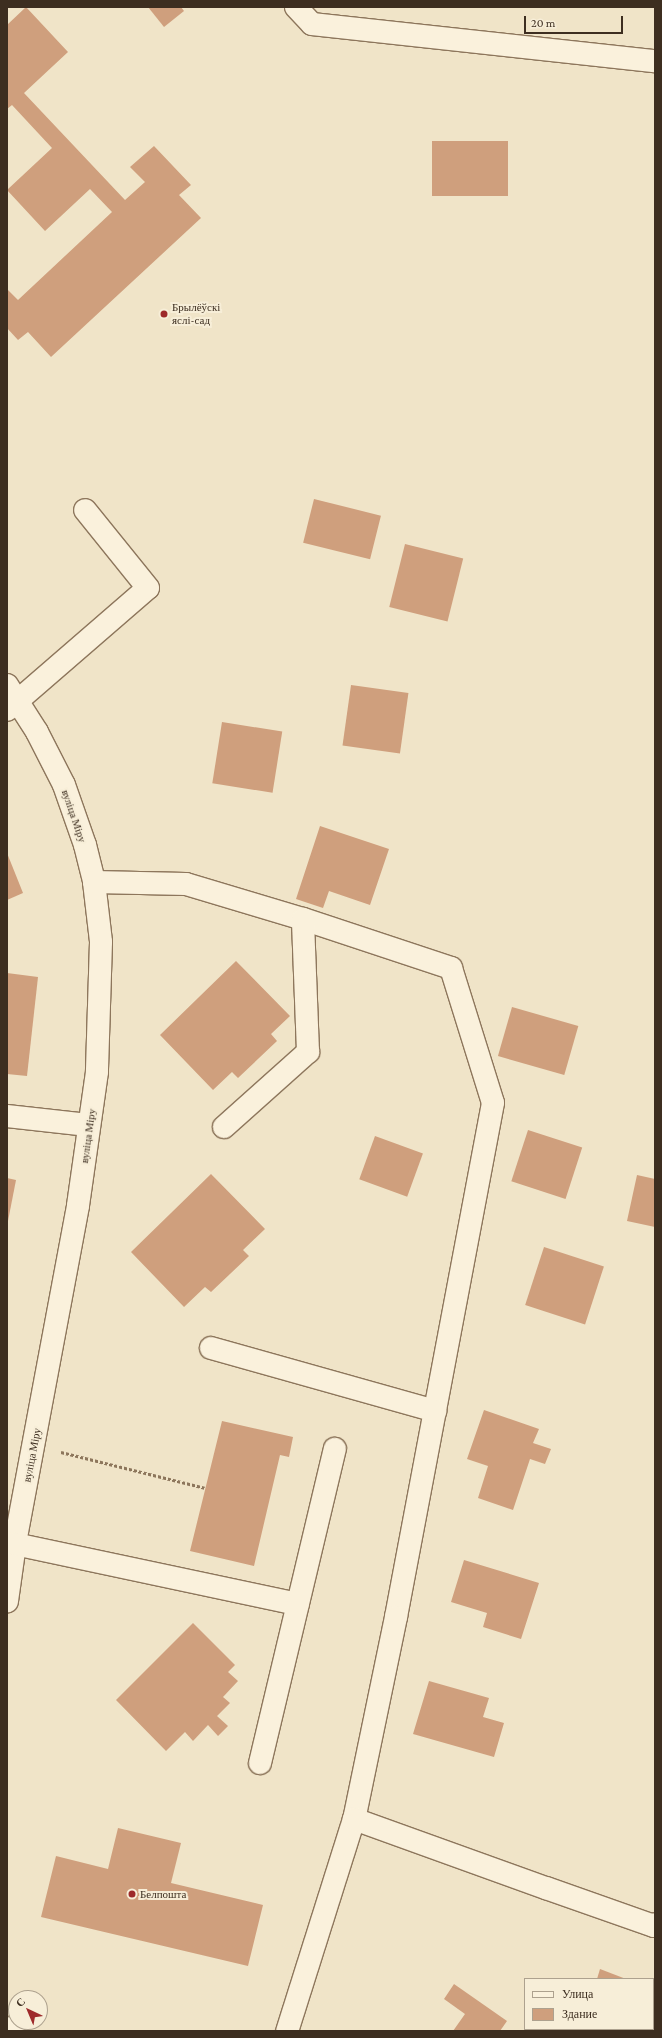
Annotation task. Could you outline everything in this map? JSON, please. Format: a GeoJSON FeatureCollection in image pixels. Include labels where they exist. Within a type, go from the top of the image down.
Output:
{"type":"FeatureCollection","features":[{"type":"Feature","properties":{"kind":"street"},"geometry":{"type":"LineString","coordinates":[[296,7],[312,24],[655,61]]}},
{"type":"Feature","properties":{"kind":"street"},"geometry":{"type":"LineString","coordinates":[[11,698],[148,588],[85,510]]}},
{"type":"Feature","properties":{"kind":"street","name":"вуліца Міру"},"geometry":{"type":"LineString","coordinates":[[7,1601],[15,1544],[78,1206],[96,1072],[101,942],[94,882],[85,845],[64,785],[37,732],[11,698]]}},
{"type":"Feature","properties":{"kind":"street"},"geometry":{"type":"LineString","coordinates":[[94,882],[186,884],[303,919],[450,968],[493,1102],[396,1617],[354,1819],[287,2031]]}},
{"type":"Feature","properties":{"kind":"street"},"geometry":{"type":"LineString","coordinates":[[224,1127],[308,1052],[303,919]]}},
{"type":"Feature","properties":{"kind":"street"},"geometry":{"type":"LineString","coordinates":[[7,1116],[89,1126]]}},
{"type":"Feature","properties":{"kind":"street"},"geometry":{"type":"LineString","coordinates":[[211,1348],[435,1411]]}},
{"type":"Feature","properties":{"kind":"street"},"geometry":{"type":"LineString","coordinates":[[260,1763],[335,1449]]}},
{"type":"Feature","properties":{"kind":"street"},"geometry":{"type":"LineString","coordinates":[[15,1544],[298,1604]]}},
{"type":"Feature","properties":{"kind":"street"},"geometry":{"type":"LineString","coordinates":[[354,1819],[654,1925]]}},
{"type":"Feature","properties":{"kind":"street"},"geometry":{"type":"LineString","coordinates":[[7,2028],[13,2031]]}},
{"type":"Feature","properties":{"kind":"path"},"geometry":{"type":"LineString","coordinates":[[34,1445],[205,1488]]}},
{"type":"Feature","properties":{"kind":"building"},"geometry":{"type":"Polygon","coordinates":[[[26,7],[68,52],[24,93],[125,200],[145,182],[130,167],[154,146],[191,185],[179,195],[201,218],[51,357],[28,332],[18,340],[7,328],[7,289],[18,300],[112,212],[90,189],[45,231],[7,190],[52,148],[12,105],[7,109],[7,25],[26,7]]]}},
{"type":"Feature","properties":{"kind":"building"},"geometry":{"type":"Polygon","coordinates":[[[148,7],[181,7],[184,11],[164,27],[148,7]]]}},
{"type":"Feature","properties":{"kind":"building"},"geometry":{"type":"Polygon","coordinates":[[[432,141],[508,141],[508,196],[432,196],[432,141]]]}},
{"type":"Feature","properties":{"kind":"building"},"geometry":{"type":"Polygon","coordinates":[[[314,499],[381,516],[370,559],[303,543],[314,499]]]}},
{"type":"Feature","properties":{"kind":"building"},"geometry":{"type":"Polygon","coordinates":[[[405,544],[463,559],[447,622],[389,607],[405,544]]]}},
{"type":"Feature","properties":{"kind":"building"},"geometry":{"type":"Polygon","coordinates":[[[351,685],[408,693],[400,753],[343,745],[351,685]]]}},
{"type":"Feature","properties":{"kind":"building"},"geometry":{"type":"Polygon","coordinates":[[[222,722],[282,732],[273,793],[212,783],[222,722]]]}},
{"type":"Feature","properties":{"kind":"building"},"geometry":{"type":"Polygon","coordinates":[[[320,826],[389,849],[370,905],[329,891],[323,908],[296,899],[320,826]]]}},
{"type":"Feature","properties":{"kind":"building"},"geometry":{"type":"Polygon","coordinates":[[[7,853],[23,893],[7,900],[7,853]]]}},
{"type":"Feature","properties":{"kind":"building"},"geometry":{"type":"Polygon","coordinates":[[[236,961],[290,1016],[271,1034],[277,1041],[238,1078],[232,1072],[213,1090],[160,1035],[236,961]]]}},
{"type":"Feature","properties":{"kind":"building"},"geometry":{"type":"Polygon","coordinates":[[[7,973],[38,977],[27,1076],[7,1074],[7,973]]]}},
{"type":"Feature","properties":{"kind":"building"},"geometry":{"type":"Polygon","coordinates":[[[512,1007],[578,1026],[564,1075],[498,1056],[512,1007]]]}},
{"type":"Feature","properties":{"kind":"building"},"geometry":{"type":"Polygon","coordinates":[[[528,1130],[582,1148],[566,1199],[511,1181],[528,1130]]]}},
{"type":"Feature","properties":{"kind":"building"},"geometry":{"type":"Polygon","coordinates":[[[375,1136],[423,1153],[407,1197],[359,1179],[375,1136]]]}},
{"type":"Feature","properties":{"kind":"building"},"geometry":{"type":"Polygon","coordinates":[[[211,1174],[265,1229],[243,1250],[249,1256],[211,1292],[205,1287],[184,1307],[131,1252],[211,1174]]]}},
{"type":"Feature","properties":{"kind":"building"},"geometry":{"type":"Polygon","coordinates":[[[637,1175],[655,1179],[655,1227],[627,1221],[637,1175]]]}},
{"type":"Feature","properties":{"kind":"building"},"geometry":{"type":"Polygon","coordinates":[[[7,1178],[16,1180],[8,1221],[7,1221],[7,1178]]]}},
{"type":"Feature","properties":{"kind":"building"},"geometry":{"type":"Polygon","coordinates":[[[544,1247],[604,1266],[585,1324],[525,1305],[544,1247]]]}},
{"type":"Feature","properties":{"kind":"building"},"geometry":{"type":"Polygon","coordinates":[[[484,1410],[539,1429],[533,1443],[551,1449],[545,1464],[530,1459],[513,1510],[478,1498],[488,1466],[467,1459],[484,1410]]]}},
{"type":"Feature","properties":{"kind":"building"},"geometry":{"type":"Polygon","coordinates":[[[222,1421],[293,1437],[289,1457],[280,1455],[254,1566],[190,1551],[222,1421]]]}},
{"type":"Feature","properties":{"kind":"building"},"geometry":{"type":"Polygon","coordinates":[[[464,1560],[539,1583],[521,1639],[483,1627],[487,1613],[451,1602],[464,1560]]]}},
{"type":"Feature","properties":{"kind":"building"},"geometry":{"type":"Polygon","coordinates":[[[193,1623],[235,1665],[228,1672],[238,1681],[223,1697],[230,1703],[217,1716],[228,1726],[218,1736],[208,1725],[193,1741],[185,1732],[166,1751],[116,1700],[193,1623]]]}},
{"type":"Feature","properties":{"kind":"building"},"geometry":{"type":"Polygon","coordinates":[[[429,1681],[489,1698],[483,1717],[504,1723],[494,1757],[413,1734],[429,1681]]]}},
{"type":"Feature","properties":{"kind":"building","name":"Белпошта"},"geometry":{"type":"Polygon","coordinates":[[[118,1828],[181,1843],[171,1883],[263,1905],[248,1966],[41,1917],[56,1856],[108,1869],[118,1828]]]}},
{"type":"Feature","properties":{"kind":"building"},"geometry":{"type":"Polygon","coordinates":[[[600,1969],[623,1978],[597,1978],[600,1969]]]}},
{"type":"Feature","properties":{"kind":"building"},"geometry":{"type":"Polygon","coordinates":[[[454,1984],[507,2021],[500,2031],[453,2031],[465,2014],[444,1999],[454,1984]]]}},
{"type":"Feature","properties":{"kind":"building"},"geometry":{"type":"Polygon","coordinates":[[[655,1990],[655,2031],[577,2031],[654,2030],[655,1990]]]}},
{"type":"Feature","properties":{"kind":"place","name":"Брылёўскі яслі-сад"},"geometry":{"type":"Point","coordinates":[164,314]}},
{"type":"Feature","properties":{"kind":"place","name":"Белпошта"},"geometry":{"type":"Point","coordinates":[132,1894]}}]}
